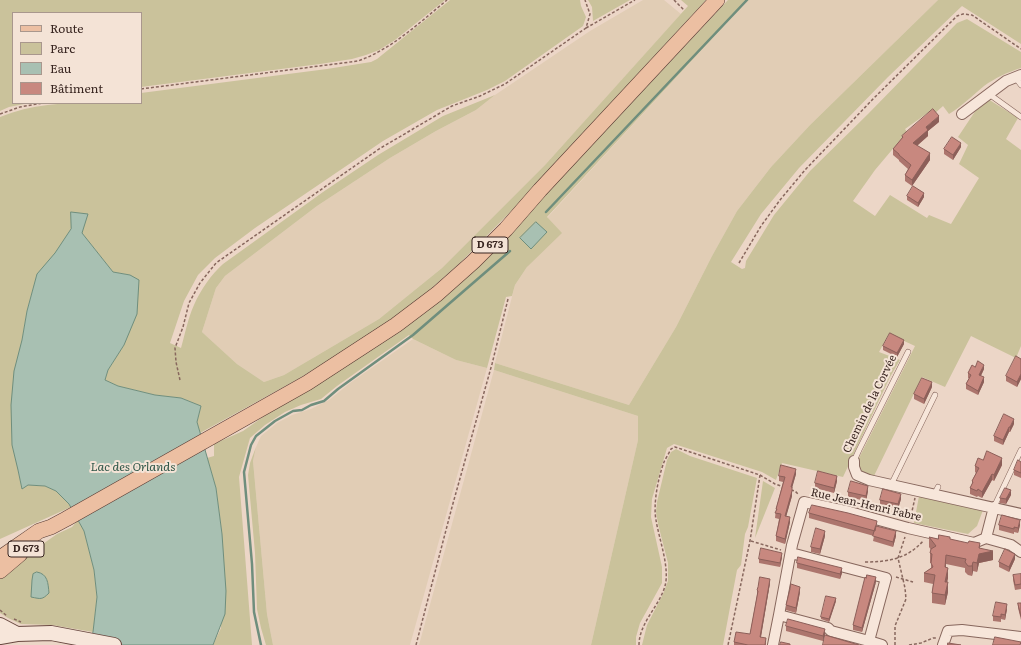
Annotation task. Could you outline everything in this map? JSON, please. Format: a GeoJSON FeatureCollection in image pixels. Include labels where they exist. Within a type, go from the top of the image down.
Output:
{"type":"FeatureCollection","features":[{"type":"Feature","properties":{"kind":"main road","name":"D 673"},"geometry":{"type":"LineString","coordinates":[[0,558],[45,529],[66,519],[308,383],[396,325],[437,294],[506,229],[545,184],[717,0]]}},
{"type":"Feature","properties":{"kind":"main road","name":"D 673"},"geometry":{"type":"LineString","coordinates":[[0,571],[45,529]]}},
{"type":"Feature","properties":{"kind":"main road"},"geometry":{"type":"LineString","coordinates":[[0,544],[29,533],[45,529]]}},
{"type":"Feature","properties":{"kind":"main road"},"geometry":{"type":"LineString","coordinates":[[0,625],[114,645]]}},
{"type":"Feature","properties":{"kind":"main road"},"geometry":{"type":"LineString","coordinates":[[0,637],[20,628]]}},
{"type":"Feature","properties":{"kind":"street"},"geometry":{"type":"LineString","coordinates":[[962,114],[1006,81],[1019,79]]}},
{"type":"Feature","properties":{"kind":"street","name":"Chemin de la Corvée"},"geometry":{"type":"LineString","coordinates":[[854,461],[854,467],[857,475],[869,480],[894,486],[936,491],[1021,514]]}},
{"type":"Feature","properties":{"kind":"street","name":"Rue Jean-Henri Fabre"},"geometry":{"type":"LineString","coordinates":[[773,645],[791,553],[804,502],[974,543],[986,538]]}},
{"type":"Feature","properties":{"kind":"street"},"geometry":{"type":"LineString","coordinates":[[994,507],[986,538],[1011,545],[1021,552]]}},
{"type":"Feature","properties":{"kind":"street"},"geometry":{"type":"LineString","coordinates":[[791,553],[886,578],[869,642]]}},
{"type":"Feature","properties":{"kind":"street"},"geometry":{"type":"LineString","coordinates":[[779,615],[828,628],[831,631],[882,645]]}},
{"type":"Feature","properties":{"kind":"street"},"geometry":{"type":"LineString","coordinates":[[944,642],[948,631],[962,630],[1021,637]]}},
{"type":"Feature","properties":{"kind":"lane"},"geometry":{"type":"LineString","coordinates":[[989,94],[1021,117]]}},
{"type":"Feature","properties":{"kind":"lane","name":"Chemin de la Corvée"},"geometry":{"type":"LineString","coordinates":[[854,461],[908,352]]}},
{"type":"Feature","properties":{"kind":"lane"},"geometry":{"type":"LineString","coordinates":[[894,486],[893,481],[935,395]]}},
{"type":"Feature","properties":{"kind":"lane"},"geometry":{"type":"LineString","coordinates":[[994,507],[1021,450]]}},
{"type":"Feature","properties":{"kind":"path"},"geometry":{"type":"LineString","coordinates":[[142,89],[358,61],[368,58],[396,41],[447,0]]}},
{"type":"Feature","properties":{"kind":"path"},"geometry":{"type":"LineString","coordinates":[[585,0],[590,14],[586,28]]}},
{"type":"Feature","properties":{"kind":"path"},"geometry":{"type":"LineString","coordinates":[[180,380],[175,348],[183,327],[189,303],[200,283],[216,263],[379,149],[452,106],[480,96],[505,84],[586,28],[635,0]]}},
{"type":"Feature","properties":{"kind":"path"},"geometry":{"type":"LineString","coordinates":[[674,0],[684,10]]}},
{"type":"Feature","properties":{"kind":"path"},"geometry":{"type":"LineString","coordinates":[[738,263],[761,226],[805,170],[957,16],[963,14],[972,15],[1021,49]]}},
{"type":"Feature","properties":{"kind":"path"},"geometry":{"type":"LineString","coordinates":[[0,114],[20,107],[37,104]]}},
{"type":"Feature","properties":{"kind":"path"},"geometry":{"type":"LineString","coordinates":[[416,645],[452,507],[492,364],[508,299]]}},
{"type":"Feature","properties":{"kind":"path"},"geometry":{"type":"LineString","coordinates":[[639,645],[642,629],[665,586],[666,571],[655,518],[655,495],[664,462],[671,449],[675,448],[760,475],[774,484],[795,491],[804,502]]}},
{"type":"Feature","properties":{"kind":"path"},"geometry":{"type":"LineString","coordinates":[[728,645],[750,540],[760,475]]}},
{"type":"Feature","properties":{"kind":"path"},"geometry":{"type":"LineString","coordinates":[[860,562],[883,562],[898,558],[909,553],[923,542],[927,532]]}},
{"type":"Feature","properties":{"kind":"path"},"geometry":{"type":"LineString","coordinates":[[750,540],[791,553]]}},
{"type":"Feature","properties":{"kind":"path"},"geometry":{"type":"LineString","coordinates":[[894,645],[896,626],[906,599],[898,558]]}},
{"type":"Feature","properties":{"kind":"path"},"geometry":{"type":"LineString","coordinates":[[886,578],[892,576],[913,582]]}},
{"type":"Feature","properties":{"kind":"path"},"geometry":{"type":"LineString","coordinates":[[0,610],[20,628]]}},
{"type":"Feature","properties":{"kind":"path"},"geometry":{"type":"LineString","coordinates":[[909,645],[921,643],[933,638],[944,642]]}},
{"type":"Feature","properties":{"kind":"shaded area"},"geometry":{"type":"Polygon","coordinates":[[[643,0],[664,0],[681,14],[545,165],[442,268],[379,319],[284,375],[264,382],[237,364],[202,332],[216,288],[225,276],[317,206],[390,158],[476,110],[495,95],[590,31],[643,0]]]}},
{"type":"Feature","properties":{"kind":"shaded area"},"geometry":{"type":"Polygon","coordinates":[[[748,0],[938,0],[810,125],[771,167],[737,211],[676,327],[629,405],[495,363],[515,285],[527,267],[547,218],[748,0]]]}},
{"type":"Feature","properties":{"kind":"shaded area"},"geometry":{"type":"Polygon","coordinates":[[[413,339],[456,360],[487,368],[410,645],[273,645],[267,614],[253,461],[256,447],[261,436],[277,423],[292,415],[311,409],[329,400],[350,383],[413,339]]]}},
{"type":"Feature","properties":{"kind":"shaded area"},"geometry":{"type":"Polygon","coordinates":[[[494,370],[638,416],[638,440],[591,645],[419,645],[494,370]]]}},
{"type":"Feature","properties":{"kind":"green space"},"geometry":{"type":"Polygon","coordinates":[[[0,0],[445,0],[395,40],[379,50],[366,55],[352,59],[320,64],[142,87],[142,12],[12,12],[12,104],[24,104],[9,107],[0,111],[0,0]]]}},
{"type":"Feature","properties":{"kind":"green space"},"geometry":{"type":"Polygon","coordinates":[[[450,0],[580,0],[586,17],[583,26],[505,81],[487,90],[437,110],[383,141],[255,228],[215,258],[198,275],[184,301],[170,343],[181,348],[190,315],[200,293],[214,273],[223,264],[323,192],[378,155],[443,116],[495,95],[476,110],[390,158],[317,206],[225,276],[216,288],[202,332],[237,364],[264,382],[284,375],[379,319],[442,268],[545,165],[688,6],[681,0],[706,0],[520,202],[460,263],[418,300],[373,333],[298,379],[200,433],[197,422],[201,406],[181,398],[155,395],[118,386],[105,380],[108,370],[124,345],[130,275],[113,272],[82,233],[71,229],[55,254],[37,275],[27,311],[22,340],[18,470],[22,488],[28,485],[45,486],[56,491],[71,507],[0,539],[0,117],[34,107],[60,104],[142,104],[142,93],[327,69],[371,62],[377,59],[450,0]]]}},
{"type":"Feature","properties":{"kind":"green space"},"geometry":{"type":"Polygon","coordinates":[[[588,0],[630,0],[593,21],[592,7],[588,0]]]}},
{"type":"Feature","properties":{"kind":"green space"},"geometry":{"type":"Polygon","coordinates":[[[728,0],[748,0],[547,217],[562,233],[527,267],[515,285],[512,296],[506,297],[487,368],[456,360],[413,339],[409,335],[321,399],[285,412],[265,425],[250,438],[239,477],[252,645],[213,645],[221,628],[222,534],[216,488],[207,458],[214,456],[214,444],[243,431],[277,407],[398,332],[620,115],[728,0]]]}},
{"type":"Feature","properties":{"kind":"green space"},"geometry":{"type":"Polygon","coordinates":[[[938,0],[1021,0],[1021,44],[962,6],[888,77],[799,168],[761,214],[731,262],[742,269],[745,268],[746,261],[774,215],[810,171],[957,23],[967,19],[1021,52],[1021,68],[1011,71],[988,83],[949,114],[943,106],[933,115],[929,112],[905,129],[907,132],[875,170],[853,201],[875,216],[890,195],[927,218],[929,215],[951,224],[979,178],[959,164],[968,145],[958,137],[976,110],[988,99],[1018,118],[1006,139],[1021,150],[1021,346],[1016,358],[971,336],[945,387],[922,377],[873,478],[859,470],[858,460],[915,346],[889,334],[879,352],[900,360],[890,377],[843,477],[782,463],[776,480],[762,472],[674,444],[667,448],[652,499],[651,517],[662,567],[662,583],[640,623],[636,637],[636,645],[591,645],[638,440],[638,416],[494,370],[495,363],[629,405],[676,327],[737,211],[771,167],[810,125],[938,0]]]}},
{"type":"Feature","properties":{"kind":"green space"},"geometry":{"type":"Polygon","coordinates":[[[256,447],[253,461],[267,614],[273,645],[266,645],[257,609],[255,553],[248,475],[250,463],[256,447]]]}},
{"type":"Feature","properties":{"kind":"green space"},"geometry":{"type":"Polygon","coordinates":[[[676,449],[690,456],[757,478],[748,527],[745,534],[741,565],[737,570],[723,645],[642,645],[647,625],[668,581],[668,563],[656,512],[667,460],[671,452],[676,449]]]}},
{"type":"Feature","properties":{"kind":"green space"},"geometry":{"type":"Polygon","coordinates":[[[763,481],[775,488],[755,538],[763,481]]]}},
{"type":"Feature","properties":{"kind":"green space"},"geometry":{"type":"Polygon","coordinates":[[[919,496],[983,510],[977,526],[968,534],[914,523],[919,496]]]}},
{"type":"Feature","properties":{"kind":"green space"},"geometry":{"type":"Polygon","coordinates":[[[78,520],[84,531],[94,570],[97,597],[93,632],[52,625],[21,624],[0,613],[0,579],[40,546],[57,534],[72,527],[78,520]]]}},
{"type":"Feature","properties":{"kind":"water","name":"Lac des Orlands"},"geometry":{"type":"Polygon","coordinates":[[[71,212],[88,214],[82,233],[113,272],[130,275],[139,280],[137,314],[124,345],[108,370],[105,380],[118,386],[155,395],[181,398],[201,406],[197,422],[216,488],[222,534],[226,591],[225,614],[213,645],[89,645],[93,632],[97,597],[94,570],[84,531],[69,504],[56,491],[45,486],[28,485],[22,489],[12,445],[11,405],[14,371],[37,274],[55,253],[71,229],[71,212]]]}},
{"type":"Feature","properties":{"kind":"water"},"geometry":{"type":"Polygon","coordinates":[[[536,222],[547,232],[531,249],[520,238],[536,222]]]}},
{"type":"Feature","properties":{"kind":"water"},"geometry":{"type":"Polygon","coordinates":[[[37,572],[41,573],[45,577],[48,586],[49,593],[45,597],[41,598],[31,597],[33,574],[37,572]]]}},
{"type":"Feature","properties":{"kind":"building"},"geometry":{"type":"Polygon","coordinates":[[[933,109],[939,116],[926,127],[928,130],[913,143],[930,153],[912,180],[905,175],[911,165],[893,149],[903,137],[902,136],[933,109]]]}},
{"type":"Feature","properties":{"kind":"building"},"geometry":{"type":"Polygon","coordinates":[[[952,137],[961,143],[953,155],[944,149],[952,137]]]}},
{"type":"Feature","properties":{"kind":"building"},"geometry":{"type":"Polygon","coordinates":[[[913,186],[924,193],[918,203],[907,196],[913,186]]]}},
{"type":"Feature","properties":{"kind":"building"},"geometry":{"type":"Polygon","coordinates":[[[890,333],[904,340],[897,353],[883,346],[890,333]]]}},
{"type":"Feature","properties":{"kind":"building"},"geometry":{"type":"Polygon","coordinates":[[[1016,356],[1021,359],[1021,374],[1017,382],[1006,376],[1016,356]]]}},
{"type":"Feature","properties":{"kind":"building"},"geometry":{"type":"Polygon","coordinates":[[[978,361],[984,365],[979,375],[984,377],[978,391],[966,384],[971,375],[968,373],[972,365],[975,367],[978,361]]]}},
{"type":"Feature","properties":{"kind":"building"},"geometry":{"type":"Polygon","coordinates":[[[922,378],[932,382],[924,399],[914,394],[922,378]]]}},
{"type":"Feature","properties":{"kind":"building"},"geometry":{"type":"Polygon","coordinates":[[[1004,414],[1014,419],[1003,440],[994,436],[1004,414]]]}},
{"type":"Feature","properties":{"kind":"building"},"geometry":{"type":"Polygon","coordinates":[[[987,451],[1002,458],[994,475],[992,474],[982,492],[978,489],[977,491],[970,488],[979,468],[975,466],[978,458],[983,460],[987,451]]]}},
{"type":"Feature","properties":{"kind":"building"},"geometry":{"type":"Polygon","coordinates":[[[1018,460],[1021,462],[1021,473],[1014,470],[1018,460]]]}},
{"type":"Feature","properties":{"kind":"building"},"geometry":{"type":"Polygon","coordinates":[[[781,465],[796,469],[785,516],[790,517],[785,539],[776,536],[781,514],[775,513],[785,477],[779,476],[781,465]]]}},
{"type":"Feature","properties":{"kind":"building"},"geometry":{"type":"Polygon","coordinates":[[[818,471],[837,476],[834,488],[815,483],[818,471]]]}},
{"type":"Feature","properties":{"kind":"building"},"geometry":{"type":"Polygon","coordinates":[[[851,481],[868,486],[866,496],[848,492],[851,481]]]}},
{"type":"Feature","properties":{"kind":"building"},"geometry":{"type":"Polygon","coordinates":[[[1005,488],[1011,490],[1006,499],[1000,498],[1005,488]]]}},
{"type":"Feature","properties":{"kind":"building"},"geometry":{"type":"Polygon","coordinates":[[[883,489],[901,494],[898,504],[880,500],[883,489]]]}},
{"type":"Feature","properties":{"kind":"building"},"geometry":{"type":"Polygon","coordinates":[[[812,505],[877,521],[875,531],[809,513],[812,505]]]}},
{"type":"Feature","properties":{"kind":"building"},"geometry":{"type":"Polygon","coordinates":[[[1002,515],[1020,520],[1018,528],[1014,527],[1014,529],[999,525],[1002,515]]]}},
{"type":"Feature","properties":{"kind":"building"},"geometry":{"type":"Polygon","coordinates":[[[876,526],[896,531],[893,542],[873,536],[876,526]]]}},
{"type":"Feature","properties":{"kind":"building"},"geometry":{"type":"Polygon","coordinates":[[[816,528],[825,531],[820,549],[811,547],[816,528]]]}},
{"type":"Feature","properties":{"kind":"building"},"geometry":{"type":"Polygon","coordinates":[[[939,535],[968,543],[969,541],[980,543],[979,548],[993,551],[979,554],[977,563],[973,562],[972,566],[968,566],[965,562],[966,559],[946,555],[945,567],[948,568],[945,582],[948,582],[945,595],[932,593],[935,575],[924,573],[933,567],[931,563],[932,554],[930,553],[931,549],[936,546],[929,537],[938,539],[939,535]]]}},
{"type":"Feature","properties":{"kind":"building"},"geometry":{"type":"Polygon","coordinates":[[[761,548],[782,553],[780,563],[759,559],[761,548]]]}},
{"type":"Feature","properties":{"kind":"building"},"geometry":{"type":"Polygon","coordinates":[[[1005,549],[1015,554],[1009,567],[999,562],[1005,549]]]}},
{"type":"Feature","properties":{"kind":"building"},"geometry":{"type":"Polygon","coordinates":[[[798,557],[842,568],[840,574],[797,563],[798,557]]]}},
{"type":"Feature","properties":{"kind":"building"},"geometry":{"type":"Polygon","coordinates":[[[1021,574],[1021,584],[1015,585],[1013,575],[1021,574]]]}},
{"type":"Feature","properties":{"kind":"building"},"geometry":{"type":"Polygon","coordinates":[[[867,575],[876,577],[862,628],[853,625],[865,577],[866,578],[867,575]]]}},
{"type":"Feature","properties":{"kind":"building"},"geometry":{"type":"Polygon","coordinates":[[[760,577],[770,579],[760,637],[766,638],[765,645],[748,645],[734,642],[736,632],[750,634],[760,577]]]}},
{"type":"Feature","properties":{"kind":"building"},"geometry":{"type":"Polygon","coordinates":[[[791,584],[800,587],[796,608],[786,605],[791,584]]]}},
{"type":"Feature","properties":{"kind":"building"},"geometry":{"type":"Polygon","coordinates":[[[826,596],[836,598],[829,619],[821,617],[826,596]]]}},
{"type":"Feature","properties":{"kind":"building"},"geometry":{"type":"Polygon","coordinates":[[[996,602],[1007,604],[1005,615],[1001,614],[1001,617],[993,616],[996,602]]]}},
{"type":"Feature","properties":{"kind":"building"},"geometry":{"type":"Polygon","coordinates":[[[1018,603],[1021,603],[1021,616],[1018,603]]]}},
{"type":"Feature","properties":{"kind":"building"},"geometry":{"type":"Polygon","coordinates":[[[788,619],[825,629],[823,636],[786,626],[788,619]]]}},
{"type":"Feature","properties":{"kind":"building"},"geometry":{"type":"Polygon","coordinates":[[[825,635],[859,645],[823,645],[825,635]]]}},
{"type":"Feature","properties":{"kind":"building"},"geometry":{"type":"Polygon","coordinates":[[[995,637],[1021,642],[1020,645],[993,645],[995,637]]]}},
{"type":"Feature","properties":{"kind":"building"},"geometry":{"type":"Polygon","coordinates":[[[781,642],[790,644],[790,645],[780,645],[781,642]]]}},
{"type":"Feature","properties":{"kind":"building"},"geometry":{"type":"Polygon","coordinates":[[[948,643],[961,645],[948,645],[948,643]]]}},
{"type":"Feature","properties":{"kind":"waterway"},"geometry":{"type":"LineString","coordinates":[[546,212],[747,0]]}},
{"type":"Feature","properties":{"kind":"waterway"},"geometry":{"type":"LineString","coordinates":[[261,645],[254,612],[252,564],[244,472],[251,445],[256,436],[275,421],[293,411],[302,410],[311,405],[324,401],[338,389],[413,335],[510,251]]}}]}
